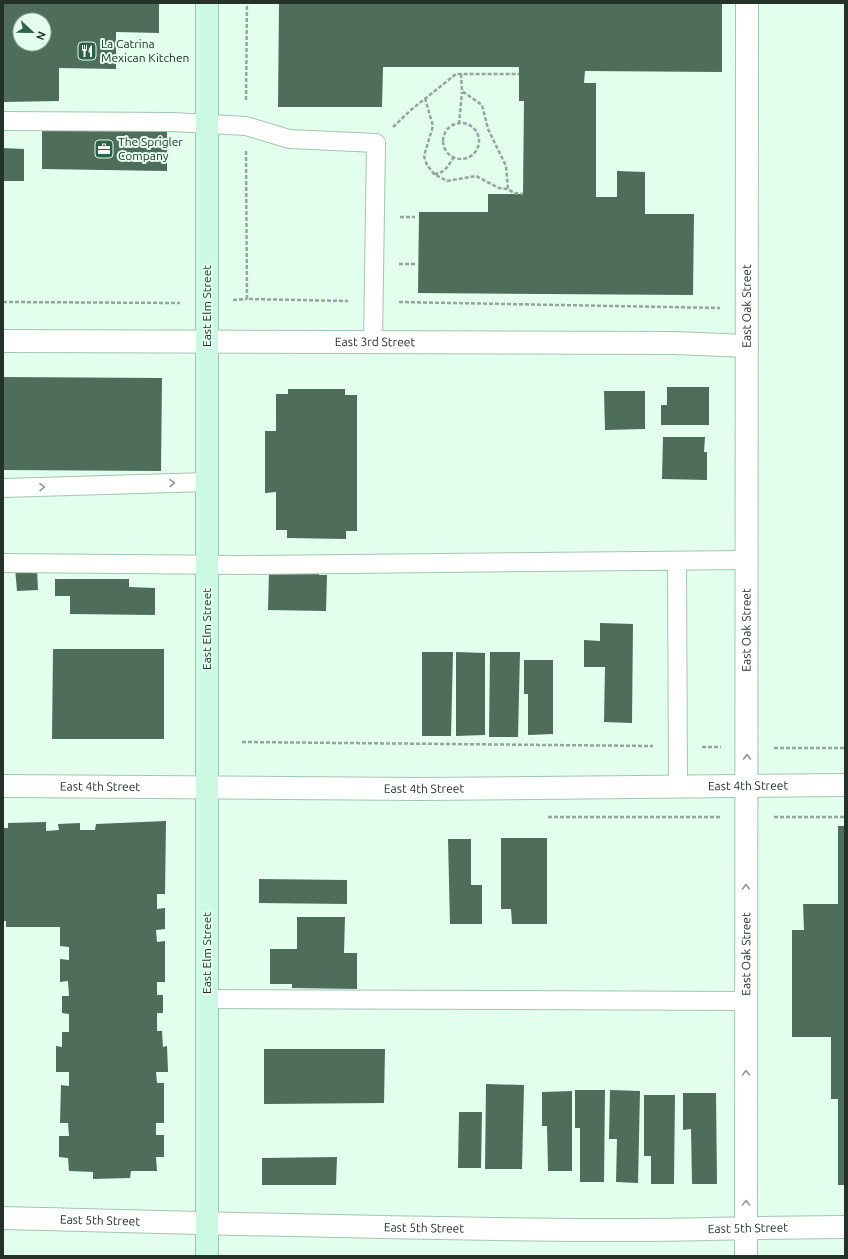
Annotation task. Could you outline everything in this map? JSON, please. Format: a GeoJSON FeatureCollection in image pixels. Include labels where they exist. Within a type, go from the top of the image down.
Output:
{"type":"FeatureCollection","features":[{"type":"Feature","properties":{"kind":"main road","name":"East Elm Street"},"geometry":{"type":"LineString","coordinates":[[207,3],[207,1256]]}},
{"type":"Feature","properties":{"kind":"street","name":"East Oak Street"},"geometry":{"type":"LineString","coordinates":[[746,1256],[747,3]]}},
{"type":"Feature","properties":{"kind":"street","name":"East 3rd Street"},"geometry":{"type":"LineString","coordinates":[[3,341],[536,344],[675,343],[747,346]]}},
{"type":"Feature","properties":{"kind":"street","name":"East 4th Street"},"geometry":{"type":"LineString","coordinates":[[3,786],[419,789],[845,785]]}},
{"type":"Feature","properties":{"kind":"street","name":"East 5th Street"},"geometry":{"type":"LineString","coordinates":[[3,1218],[207,1224],[593,1230],[722,1230],[745,1228],[845,1227]]}},
{"type":"Feature","properties":{"kind":"lane"},"geometry":{"type":"LineString","coordinates":[[3,121],[165,122],[246,126],[289,139],[376,143],[373,342]]}},
{"type":"Feature","properties":{"kind":"lane"},"geometry":{"type":"LineString","coordinates":[[3,488],[208,482]]}},
{"type":"Feature","properties":{"kind":"lane"},"geometry":{"type":"LineString","coordinates":[[3,562],[207,565],[747,560]]}},
{"type":"Feature","properties":{"kind":"lane"},"geometry":{"type":"LineString","coordinates":[[677,561],[678,786]]}},
{"type":"Feature","properties":{"kind":"lane"},"geometry":{"type":"LineString","coordinates":[[207,999],[746,1001]]}},
{"type":"Feature","properties":{"kind":"path"},"geometry":{"type":"LineString","coordinates":[[376,143],[412,109],[456,74],[520,74]]}},
{"type":"Feature","properties":{"kind":"path"},"geometry":{"type":"LineString","coordinates":[[459,124],[462,91],[461,74]]}},
{"type":"Feature","properties":{"kind":"path"},"geometry":{"type":"LineString","coordinates":[[462,91],[482,105],[488,129],[506,166],[508,189]]}},
{"type":"Feature","properties":{"kind":"path"},"geometry":{"type":"LineString","coordinates":[[425,98],[433,126],[424,156],[427,165],[434,174],[447,181],[476,176],[499,188],[508,189],[514,193],[523,194]]}},
{"type":"Feature","properties":{"kind":"path"},"geometry":{"type":"LineString","coordinates":[[465,123],[475,130],[479,141],[479,147],[476,152],[466,159],[454,157],[445,150],[444,138],[449,128],[459,124],[465,123]]}},
{"type":"Feature","properties":{"kind":"path"},"geometry":{"type":"LineString","coordinates":[[434,174],[440,173],[446,169],[454,157]]}},
{"type":"Feature","properties":{"kind":"path"},"geometry":{"type":"LineString","coordinates":[[3,302],[207,304],[247,299]]}},
{"type":"Feature","properties":{"kind":"path"},"geometry":{"type":"LineString","coordinates":[[242,742],[723,747]]}},
{"type":"Feature","properties":{"kind":"path"},"geometry":{"type":"LineString","coordinates":[[768,748],[845,748]]}},
{"type":"Feature","properties":{"kind":"path"},"geometry":{"type":"LineString","coordinates":[[768,817],[845,817]]}},
{"type":"Feature","properties":{"kind":"building"},"geometry":{"type":"Polygon","coordinates":[[[3,3],[159,3],[159,33],[116,32],[116,69],[59,68],[59,101],[3,102],[3,3]]]}},
{"type":"Feature","properties":{"kind":"building"},"geometry":{"type":"Polygon","coordinates":[[[279,3],[722,3],[722,72],[585,71],[584,83],[596,83],[596,197],[617,197],[617,171],[645,172],[645,214],[694,214],[693,295],[418,293],[419,212],[488,212],[488,194],[523,194],[524,101],[519,101],[519,67],[383,67],[382,107],[278,107],[279,3]]]}},
{"type":"Feature","properties":{"kind":"building","name":"The Sprigler Company"},"geometry":{"type":"Polygon","coordinates":[[[42,128],[167,130],[167,171],[42,169],[42,128]]]}},
{"type":"Feature","properties":{"kind":"building"},"geometry":{"type":"Polygon","coordinates":[[[3,148],[24,149],[24,181],[3,181],[3,148]]]}},
{"type":"Feature","properties":{"kind":"building"},"geometry":{"type":"Polygon","coordinates":[[[3,377],[162,378],[161,471],[3,470],[3,377]]]}},
{"type":"Feature","properties":{"kind":"building"},"geometry":{"type":"Polygon","coordinates":[[[667,387],[709,387],[709,425],[661,425],[661,405],[667,405],[667,387]]]}},
{"type":"Feature","properties":{"kind":"building"},"geometry":{"type":"Polygon","coordinates":[[[288,389],[345,389],[345,395],[357,395],[357,531],[346,531],[346,539],[287,538],[287,530],[276,530],[276,492],[265,493],[265,431],[276,431],[276,394],[288,394],[288,389]]]}},
{"type":"Feature","properties":{"kind":"building"},"geometry":{"type":"Polygon","coordinates":[[[604,391],[645,391],[645,429],[605,430],[604,391]]]}},
{"type":"Feature","properties":{"kind":"building"},"geometry":{"type":"Polygon","coordinates":[[[663,437],[705,437],[704,452],[707,452],[707,480],[662,479],[663,437]]]}},
{"type":"Feature","properties":{"kind":"building"},"geometry":{"type":"Polygon","coordinates":[[[15,568],[37,569],[38,590],[17,591],[15,568]]]}},
{"type":"Feature","properties":{"kind":"building"},"geometry":{"type":"Polygon","coordinates":[[[269,571],[319,571],[319,575],[327,575],[326,611],[268,610],[269,571]]]}},
{"type":"Feature","properties":{"kind":"building"},"geometry":{"type":"Polygon","coordinates":[[[55,579],[129,579],[129,587],[155,588],[155,615],[70,614],[70,596],[55,596],[55,579]]]}},
{"type":"Feature","properties":{"kind":"building"},"geometry":{"type":"Polygon","coordinates":[[[600,623],[633,624],[632,723],[604,722],[605,667],[584,667],[584,640],[600,641],[600,623]]]}},
{"type":"Feature","properties":{"kind":"building"},"geometry":{"type":"Polygon","coordinates":[[[53,649],[164,649],[164,739],[52,739],[53,649]]]}},
{"type":"Feature","properties":{"kind":"building"},"geometry":{"type":"Polygon","coordinates":[[[422,652],[453,652],[451,736],[422,736],[422,652]]]}},
{"type":"Feature","properties":{"kind":"building"},"geometry":{"type":"Polygon","coordinates":[[[456,652],[485,653],[485,735],[456,736],[456,652]]]}},
{"type":"Feature","properties":{"kind":"building"},"geometry":{"type":"Polygon","coordinates":[[[490,652],[520,652],[518,737],[489,737],[490,652]]]}},
{"type":"Feature","properties":{"kind":"building"},"geometry":{"type":"Polygon","coordinates":[[[524,660],[553,660],[553,734],[528,735],[528,694],[524,694],[524,660]]]}},
{"type":"Feature","properties":{"kind":"building"},"geometry":{"type":"Polygon","coordinates":[[[166,821],[165,894],[157,894],[157,909],[165,908],[165,929],[156,930],[157,942],[165,941],[165,982],[157,982],[157,995],[163,995],[163,1013],[157,1013],[157,1031],[162,1031],[163,1047],[167,1046],[168,1072],[156,1072],[157,1083],[164,1083],[164,1123],[156,1123],[156,1135],[164,1135],[164,1157],[156,1157],[157,1171],[131,1171],[130,1178],[93,1179],[93,1172],[69,1171],[68,1158],[59,1157],[59,1136],[69,1136],[68,1123],[60,1123],[61,1085],[69,1086],[69,1072],[56,1072],[56,1046],[62,1047],[62,1032],[69,1032],[69,1014],[62,1013],[62,996],[69,996],[68,981],[60,982],[60,959],[69,960],[69,947],[60,946],[60,927],[6,927],[6,921],[3,921],[3,828],[8,828],[8,823],[46,822],[46,831],[59,830],[58,824],[80,823],[80,830],[95,830],[96,824],[166,821]]]}},
{"type":"Feature","properties":{"kind":"building"},"geometry":{"type":"Polygon","coordinates":[[[838,826],[845,826],[845,1185],[838,1185],[838,1099],[831,1099],[831,1037],[792,1037],[792,930],[804,930],[803,904],[838,904],[838,826]]]}},
{"type":"Feature","properties":{"kind":"building"},"geometry":{"type":"Polygon","coordinates":[[[501,838],[547,838],[547,924],[512,924],[511,909],[501,909],[501,838]]]}},
{"type":"Feature","properties":{"kind":"building"},"geometry":{"type":"Polygon","coordinates":[[[448,839],[471,839],[471,885],[482,885],[482,924],[450,924],[448,839]]]}},
{"type":"Feature","properties":{"kind":"building"},"geometry":{"type":"Polygon","coordinates":[[[259,879],[347,880],[347,904],[259,903],[259,879]]]}},
{"type":"Feature","properties":{"kind":"building"},"geometry":{"type":"Polygon","coordinates":[[[297,917],[345,917],[344,953],[357,953],[357,989],[292,988],[292,984],[270,984],[270,949],[297,949],[297,917]]]}},
{"type":"Feature","properties":{"kind":"building"},"geometry":{"type":"Polygon","coordinates":[[[264,1049],[385,1049],[384,1103],[264,1104],[264,1049]]]}},
{"type":"Feature","properties":{"kind":"building"},"geometry":{"type":"Polygon","coordinates":[[[486,1084],[524,1085],[522,1169],[485,1169],[486,1084]]]}},
{"type":"Feature","properties":{"kind":"building"},"geometry":{"type":"Polygon","coordinates":[[[575,1090],[605,1090],[604,1182],[580,1182],[580,1128],[575,1128],[575,1090]]]}},
{"type":"Feature","properties":{"kind":"building"},"geometry":{"type":"Polygon","coordinates":[[[610,1090],[640,1091],[638,1183],[616,1182],[617,1139],[609,1139],[610,1090]]]}},
{"type":"Feature","properties":{"kind":"building"},"geometry":{"type":"Polygon","coordinates":[[[572,1091],[572,1171],[548,1171],[547,1126],[542,1126],[542,1092],[572,1091]]]}},
{"type":"Feature","properties":{"kind":"building"},"geometry":{"type":"Polygon","coordinates":[[[683,1093],[716,1093],[717,1184],[692,1184],[691,1129],[683,1130],[683,1093]]]}},
{"type":"Feature","properties":{"kind":"building"},"geometry":{"type":"Polygon","coordinates":[[[644,1095],[675,1095],[674,1184],[651,1184],[651,1156],[644,1156],[644,1095]]]}},
{"type":"Feature","properties":{"kind":"building"},"geometry":{"type":"Polygon","coordinates":[[[459,1112],[482,1112],[481,1168],[458,1168],[459,1112]]]}},
{"type":"Feature","properties":{"kind":"building"},"geometry":{"type":"Polygon","coordinates":[[[337,1157],[336,1185],[262,1185],[262,1158],[337,1157]]]}},
{"type":"Feature","properties":{"kind":"place","name":"La Catrina Mexican Kitchen"},"geometry":{"type":"Point","coordinates":[87,51]}},
{"type":"Feature","properties":{"kind":"place","name":"The Sprigler Company"},"geometry":{"type":"Point","coordinates":[104,149]}}]}
